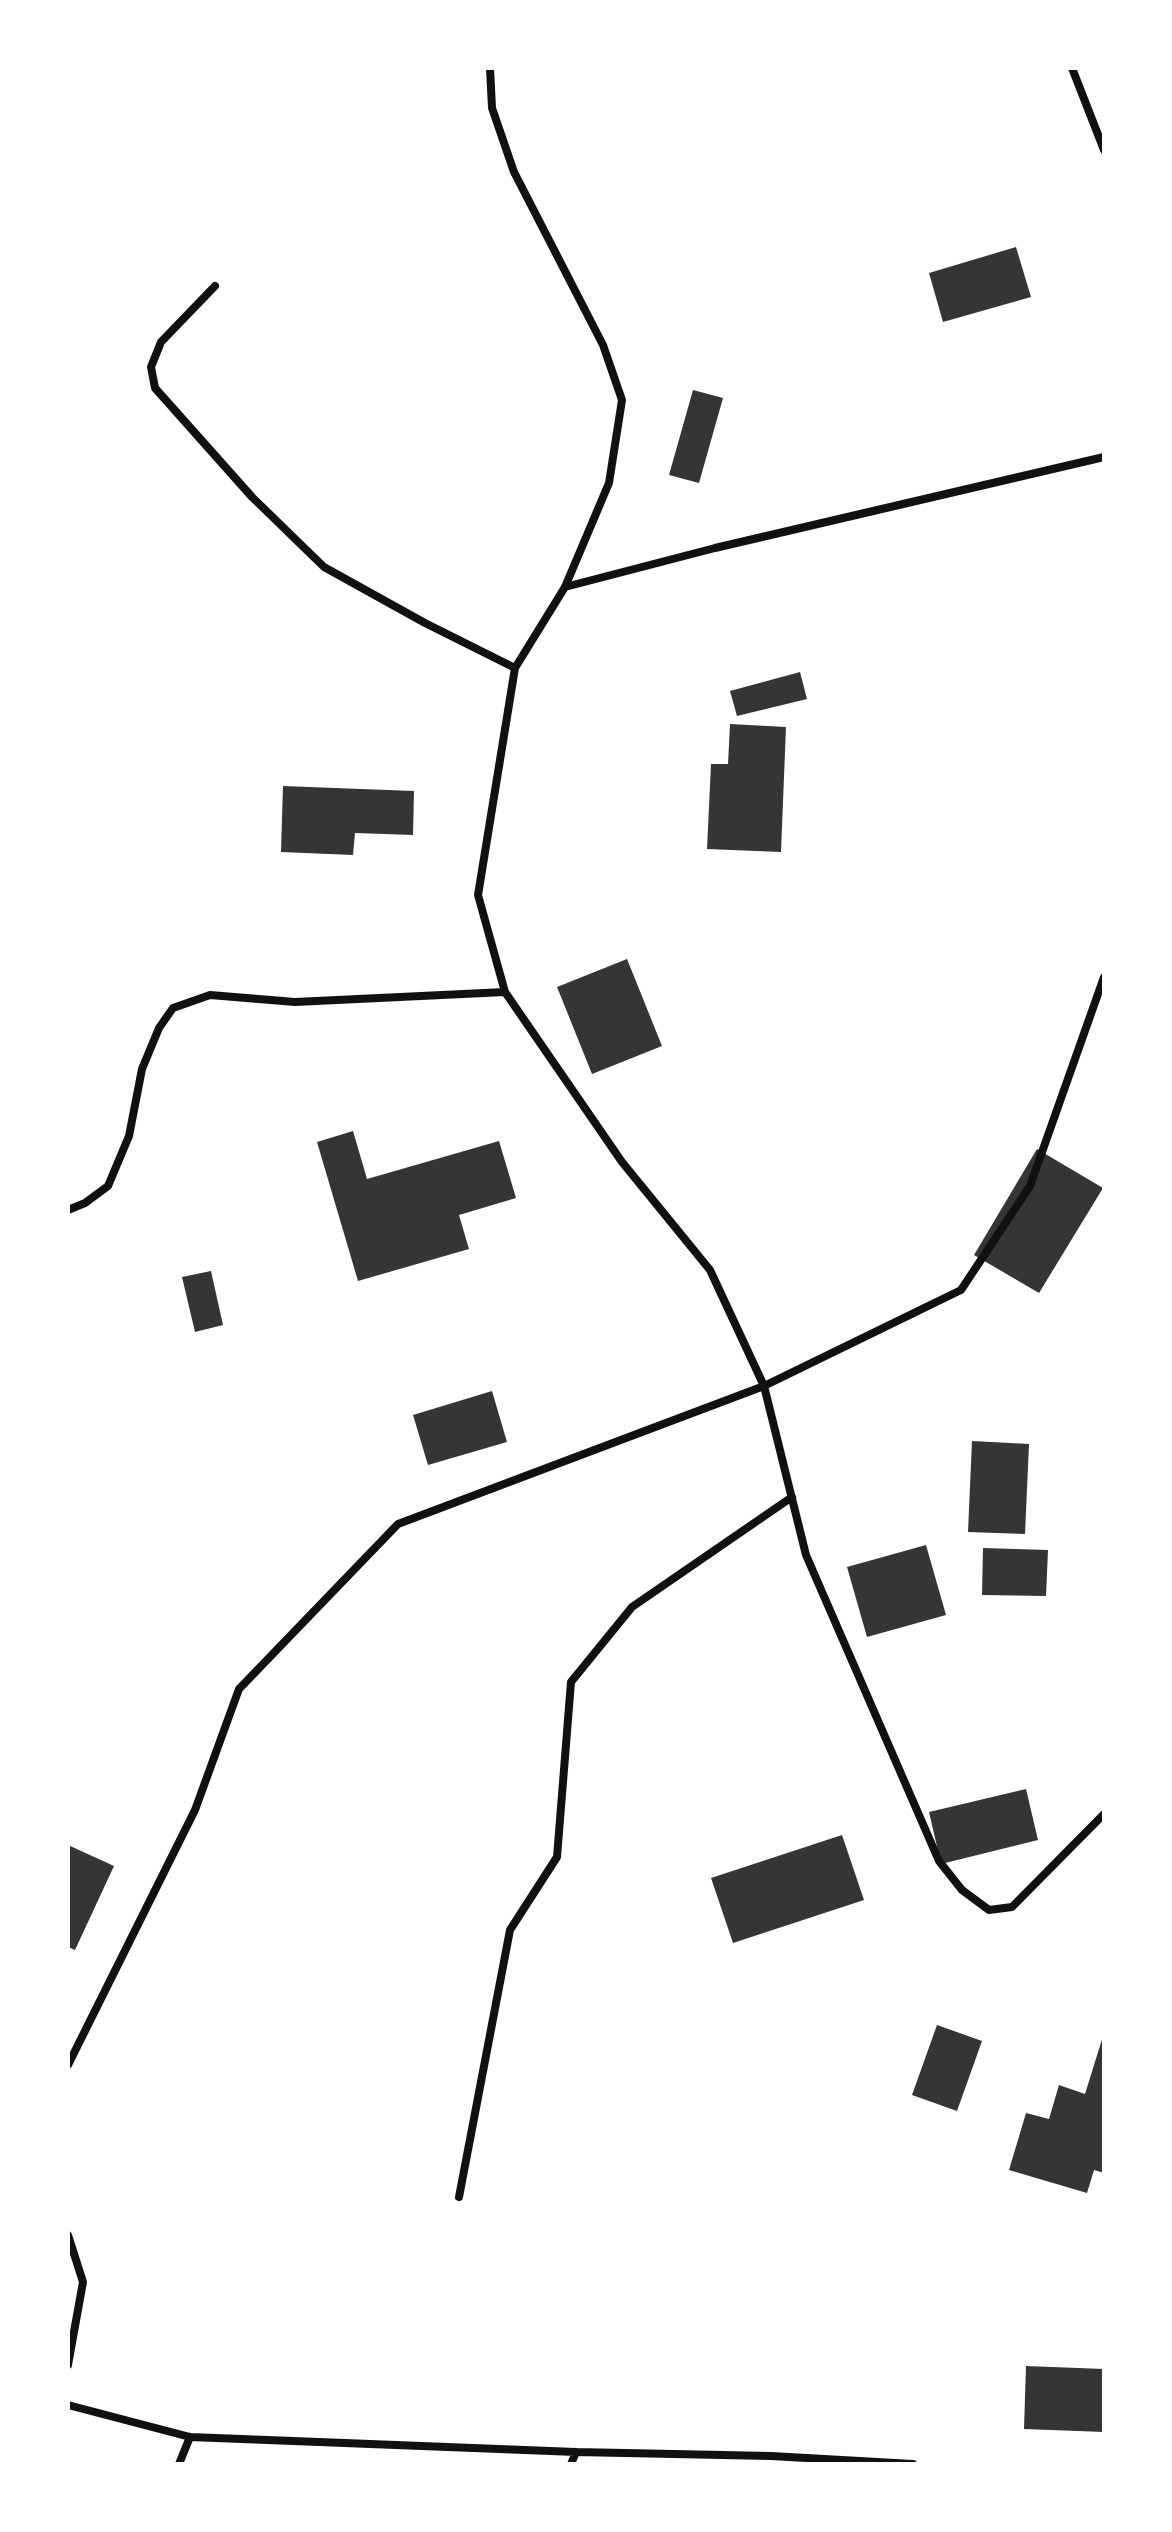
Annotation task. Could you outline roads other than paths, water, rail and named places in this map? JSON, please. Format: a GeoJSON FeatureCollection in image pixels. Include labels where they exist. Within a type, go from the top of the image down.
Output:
{"type":"FeatureCollection","features":[{"type":"Feature","properties":{"kind":"street"},"geometry":{"type":"LineString","coordinates":[[490,68],[492,108],[514,172],[603,345],[622,400],[609,483],[565,587],[515,668],[478,895],[505,992],[622,1162],[710,1270],[764,1386],[806,1555],[939,1861],[962,1890],[989,1910],[1012,1907],[1104,1814]]}},
{"type":"Feature","properties":{"kind":"street"},"geometry":{"type":"LineString","coordinates":[[1072,68],[1104,150]]}},
{"type":"Feature","properties":{"kind":"street"},"geometry":{"type":"LineString","coordinates":[[215,286],[161,342],[151,367],[155,388],[252,497],[324,567],[515,668]]}},
{"type":"Feature","properties":{"kind":"street"},"geometry":{"type":"LineString","coordinates":[[565,587],[731,544],[1104,457]]}},
{"type":"Feature","properties":{"kind":"street"},"geometry":{"type":"LineString","coordinates":[[68,2065],[195,1810],[239,1689],[398,1524],[764,1386],[961,1290],[1030,1186],[1104,977]]}},
{"type":"Feature","properties":{"kind":"street"},"geometry":{"type":"LineString","coordinates":[[68,1210],[85,1203],[108,1186],[129,1136],[142,1069],[159,1028],[173,1008],[210,995],[295,1002],[505,992]]}},
{"type":"Feature","properties":{"kind":"street"},"geometry":{"type":"LineString","coordinates":[[459,2197],[510,1930],[557,1857],[571,1682],[632,1607],[792,1497]]}},
{"type":"Feature","properties":{"kind":"street"},"geometry":{"type":"LineString","coordinates":[[68,2235],[83,2282],[68,2365]]}},
{"type":"Feature","properties":{"kind":"street"},"geometry":{"type":"LineString","coordinates":[[68,2405],[190,2437],[771,2456],[913,2464]]}},
{"type":"Feature","properties":{"kind":"street"},"geometry":{"type":"LineString","coordinates":[[179,2464],[190,2437]]}},
{"type":"Feature","properties":{"kind":"street"},"geometry":{"type":"LineString","coordinates":[[571,2464],[576,2452]]}}]}
